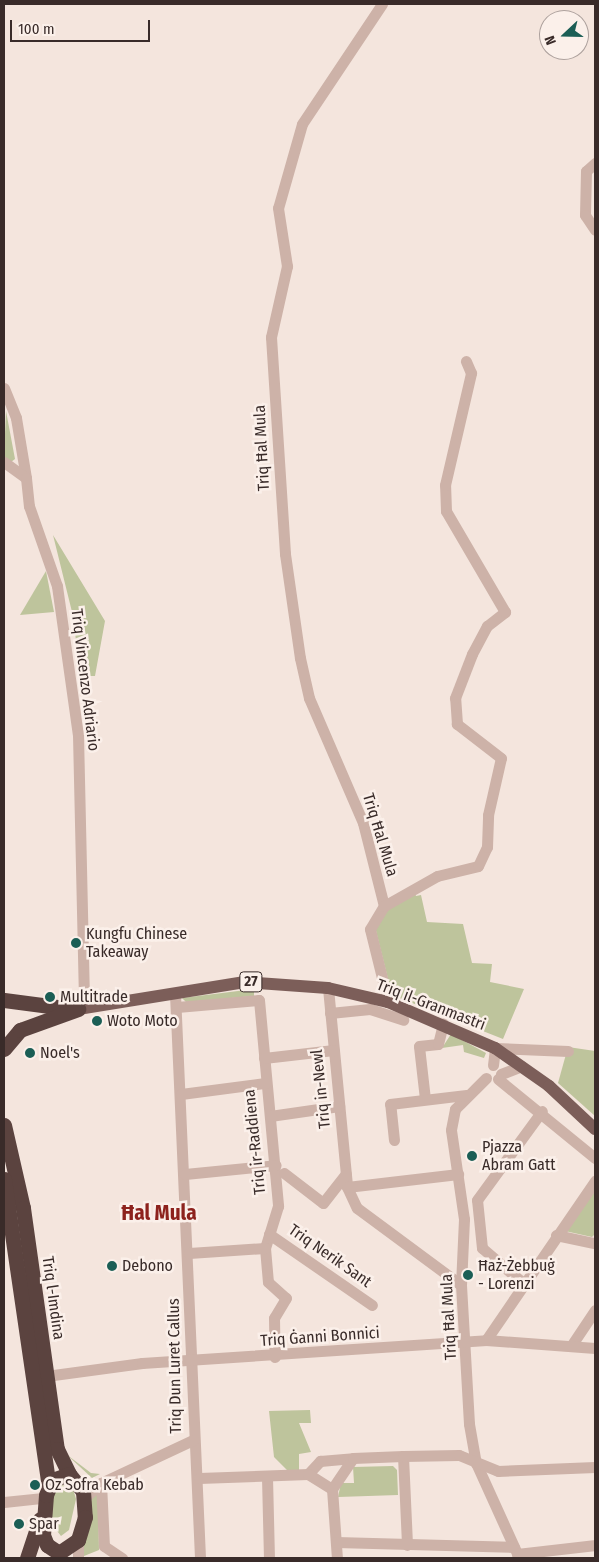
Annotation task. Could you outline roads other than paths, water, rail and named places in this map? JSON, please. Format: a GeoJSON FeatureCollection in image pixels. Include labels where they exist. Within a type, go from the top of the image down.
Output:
{"type":"FeatureCollection","features":[{"type":"Feature","properties":{"kind":"highway"},"geometry":{"type":"LineString","coordinates":[[4,1000],[81,1008]]}},
{"type":"Feature","properties":{"kind":"highway"},"geometry":{"type":"LineString","coordinates":[[4,1049],[20,1030],[81,1008]]}},
{"type":"Feature","properties":{"kind":"highway","name":"27"},"geometry":{"type":"LineString","coordinates":[[4,1009],[81,1008]]}},
{"type":"Feature","properties":{"kind":"highway","name":"27"},"geometry":{"type":"LineString","coordinates":[[4,1028],[81,1008]]}},
{"type":"Feature","properties":{"kind":"highway","name":"Triq l-Imdina"},"geometry":{"type":"LineString","coordinates":[[4,1125],[23,1208],[57,1449],[84,1498],[85,1517],[78,1540]]}},
{"type":"Feature","properties":{"kind":"highway","name":"Triq l-Imdina"},"geometry":{"type":"LineString","coordinates":[[4,1179],[45,1466],[43,1535],[29,1558]]}},
{"type":"Feature","properties":{"kind":"highway"},"geometry":{"type":"LineString","coordinates":[[45,1492],[57,1475],[72,1476]]}},
{"type":"Feature","properties":{"kind":"highway","name":"Triq l-Imdina"},"geometry":{"type":"LineString","coordinates":[[29,1558],[45,1492]]}},
{"type":"Feature","properties":{"kind":"highway"},"geometry":{"type":"LineString","coordinates":[[43,1535],[54,1555],[78,1540]]}},
{"type":"Feature","properties":{"kind":"main road","name":"Triq il-Granmastri"},"geometry":{"type":"LineString","coordinates":[[81,1008],[245,982],[328,988],[388,1002],[443,1024],[495,1048],[522,1066],[595,1129]]}},
{"type":"Feature","properties":{"kind":"street","name":"Triq Ħal Mula"},"geometry":{"type":"LineString","coordinates":[[382,4],[302,124],[278,208],[287,266],[271,337],[285,554],[300,658],[309,698],[362,823],[384,906]]}},
{"type":"Feature","properties":{"kind":"street"},"geometry":{"type":"LineString","coordinates":[[595,163],[586,170],[585,215],[595,230]]}},
{"type":"Feature","properties":{"kind":"street"},"geometry":{"type":"LineString","coordinates":[[388,1002],[370,929],[384,906],[437,876],[478,866],[487,847],[488,815],[501,758],[456,724],[455,698],[472,654],[487,626],[505,612],[446,512],[444,486],[471,373],[466,361]]}},
{"type":"Feature","properties":{"kind":"street","name":"Triq Vincenzo Adriario"},"geometry":{"type":"LineString","coordinates":[[4,388],[16,418],[29,506],[57,586],[78,735],[81,1008]]}},
{"type":"Feature","properties":{"kind":"street"},"geometry":{"type":"LineString","coordinates":[[4,462],[26,478]]}},
{"type":"Feature","properties":{"kind":"street","name":"Triq in-Newl"},"geometry":{"type":"LineString","coordinates":[[328,988],[347,1187]]}},
{"type":"Feature","properties":{"kind":"street","name":"Triq Dun Luret Callus"},"geometry":{"type":"LineString","coordinates":[[175,994],[189,1253],[193,1440],[199,1478],[200,1558]]}},
{"type":"Feature","properties":{"kind":"street","name":"Triq ir-Raddiena"},"geometry":{"type":"LineString","coordinates":[[177,1007],[259,1000],[265,1083],[280,1169],[278,1206],[265,1248],[268,1282],[286,1298],[274,1318],[276,1357]]}},
{"type":"Feature","properties":{"kind":"street"},"geometry":{"type":"LineString","coordinates":[[330,1013],[370,1009],[403,1020]]}},
{"type":"Feature","properties":{"kind":"street"},"geometry":{"type":"LineString","coordinates":[[425,1100],[419,1046],[438,1044],[443,1024]]}},
{"type":"Feature","properties":{"kind":"street"},"geometry":{"type":"LineString","coordinates":[[568,1051],[495,1048],[497,1072],[595,1158]]}},
{"type":"Feature","properties":{"kind":"street"},"geometry":{"type":"LineString","coordinates":[[264,1058],[334,1050]]}},
{"type":"Feature","properties":{"kind":"street"},"geometry":{"type":"LineString","coordinates":[[497,1072],[522,1066]]}},
{"type":"Feature","properties":{"kind":"street","name":"Triq Ħal Mula"},"geometry":{"type":"LineString","coordinates":[[497,1072],[486,1068],[486,1078],[466,1095],[455,1109],[451,1130],[464,1219],[461,1285],[468,1344],[469,1424],[476,1463],[517,1553]]}},
{"type":"Feature","properties":{"kind":"street"},"geometry":{"type":"LineString","coordinates":[[181,1094],[265,1083]]}},
{"type":"Feature","properties":{"kind":"street"},"geometry":{"type":"LineString","coordinates":[[394,1140],[390,1104],[466,1095]]}},
{"type":"Feature","properties":{"kind":"street"},"geometry":{"type":"LineString","coordinates":[[270,1116],[339,1106]]}},
{"type":"Feature","properties":{"kind":"street"},"geometry":{"type":"LineString","coordinates":[[523,1283],[482,1248],[477,1200],[542,1111]]}},
{"type":"Feature","properties":{"kind":"street"},"geometry":{"type":"LineString","coordinates":[[185,1174],[280,1169],[323,1203],[346,1174]]}},
{"type":"Feature","properties":{"kind":"street"},"geometry":{"type":"LineString","coordinates":[[458,1174],[347,1187],[357,1208],[461,1285]]}},
{"type":"Feature","properties":{"kind":"street"},"geometry":{"type":"LineString","coordinates":[[486,1340],[523,1283],[595,1181]]}},
{"type":"Feature","properties":{"kind":"street","name":"Triq Nerik Sant"},"geometry":{"type":"LineString","coordinates":[[269,1234],[372,1305]]}},
{"type":"Feature","properties":{"kind":"street"},"geometry":{"type":"LineString","coordinates":[[556,1235],[595,1242]]}},
{"type":"Feature","properties":{"kind":"street","name":"Triq Nerik Sant"},"geometry":{"type":"LineString","coordinates":[[189,1253],[265,1248]]}},
{"type":"Feature","properties":{"kind":"street"},"geometry":{"type":"LineString","coordinates":[[571,1346],[595,1310]]}},
{"type":"Feature","properties":{"kind":"street","name":"Triq Ġanni Bonnici"},"geometry":{"type":"LineString","coordinates":[[46,1376],[192,1360],[276,1357],[468,1344],[486,1340],[595,1348]]}},
{"type":"Feature","properties":{"kind":"street"},"geometry":{"type":"LineString","coordinates":[[84,1498],[102,1483],[193,1440]]}},
{"type":"Feature","properties":{"kind":"street"},"geometry":{"type":"LineString","coordinates":[[308,1474],[320,1461],[403,1456],[459,1455],[498,1471],[595,1467]]}},
{"type":"Feature","properties":{"kind":"street"},"geometry":{"type":"LineString","coordinates":[[403,1456],[407,1545]]}},
{"type":"Feature","properties":{"kind":"street"},"geometry":{"type":"LineString","coordinates":[[337,1558],[332,1489],[353,1458]]}},
{"type":"Feature","properties":{"kind":"street"},"geometry":{"type":"LineString","coordinates":[[199,1478],[268,1477],[308,1474],[332,1489]]}},
{"type":"Feature","properties":{"kind":"street"},"geometry":{"type":"LineString","coordinates":[[72,1476],[102,1483]]}},
{"type":"Feature","properties":{"kind":"street"},"geometry":{"type":"LineString","coordinates":[[268,1477],[269,1558]]}},
{"type":"Feature","properties":{"kind":"street"},"geometry":{"type":"LineString","coordinates":[[102,1483],[104,1546],[122,1558]]}},
{"type":"Feature","properties":{"kind":"street"},"geometry":{"type":"LineString","coordinates":[[4,1502],[45,1492]]}},
{"type":"Feature","properties":{"kind":"street"},"geometry":{"type":"LineString","coordinates":[[78,1540],[78,1558]]}},
{"type":"Feature","properties":{"kind":"street"},"geometry":{"type":"LineString","coordinates":[[336,1542],[517,1553],[595,1545]]}},
{"type":"Feature","properties":{"kind":"place","name":"Kungfu Chinese Takeaway"},"geometry":{"type":"Point","coordinates":[76,943]}},
{"type":"Feature","properties":{"kind":"place","name":"Multitrade"},"geometry":{"type":"Point","coordinates":[50,997]}},
{"type":"Feature","properties":{"kind":"place","name":"Woto Moto"},"geometry":{"type":"Point","coordinates":[97,1021]}},
{"type":"Feature","properties":{"kind":"place","name":"Noel's"},"geometry":{"type":"Point","coordinates":[30,1053]}},
{"type":"Feature","properties":{"kind":"place","name":"Pjazza Abram Gatt"},"geometry":{"type":"Point","coordinates":[472,1156]}},
{"type":"Feature","properties":{"kind":"place","name":"Debono"},"geometry":{"type":"Point","coordinates":[112,1266]}},
{"type":"Feature","properties":{"kind":"place","name":"Ħaż-Żebbuġ - Lorenzi"},"geometry":{"type":"Point","coordinates":[468,1275]}},
{"type":"Feature","properties":{"kind":"place","name":"Oz Sofra Kebab"},"geometry":{"type":"Point","coordinates":[35,1485]}},
{"type":"Feature","properties":{"kind":"place","name":"Spar"},"geometry":{"type":"Point","coordinates":[19,1524]}},
{"type":"Feature","properties":{"kind":"district","name":"Ħal Mula"},"geometry":{"type":"Point","coordinates":[159,1213]}}]}
